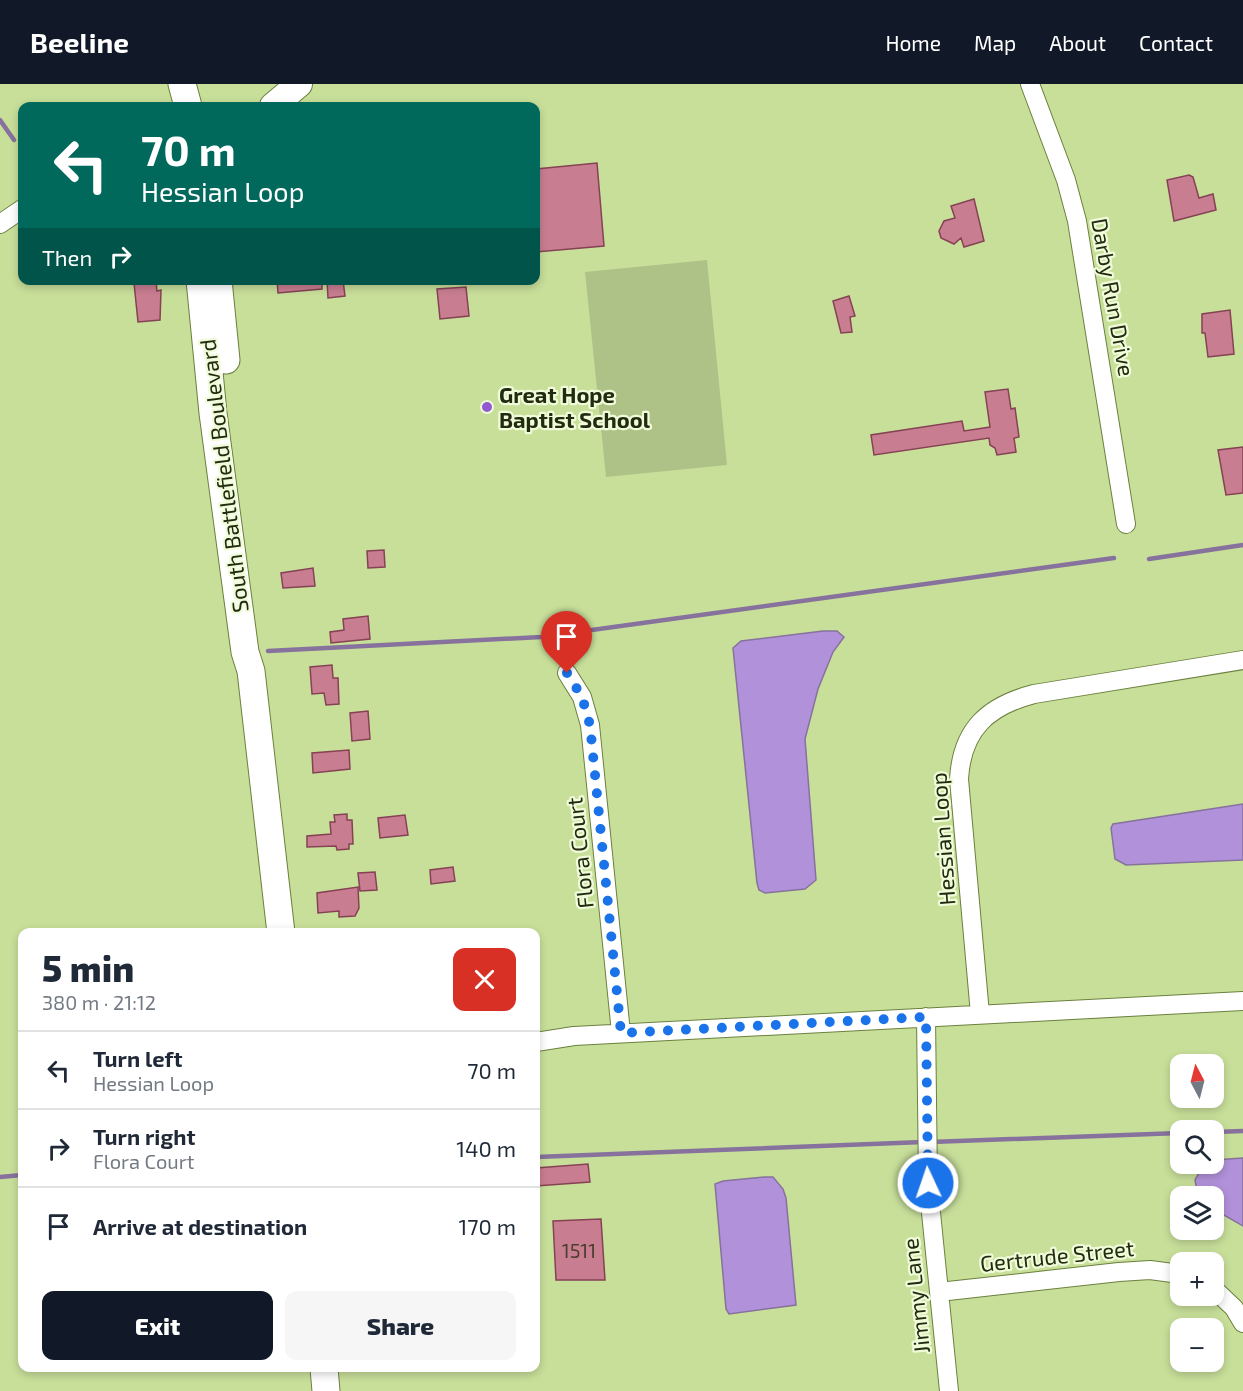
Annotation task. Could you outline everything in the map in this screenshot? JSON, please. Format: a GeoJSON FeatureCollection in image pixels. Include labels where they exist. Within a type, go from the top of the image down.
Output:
{"type":"FeatureCollection","features":[{"type":"Feature","properties":{"kind":"main road"},"geometry":{"type":"LineString","coordinates":[[163,84],[167,102]]}},
{"type":"Feature","properties":{"kind":"main road"},"geometry":{"type":"LineString","coordinates":[[182,84],[187,102]]}},
{"type":"Feature","properties":{"kind":"main road","name":"South Battlefield Boulevard"},"geometry":{"type":"LineString","coordinates":[[200,285],[213,413],[244,652],[251,671],[280,928]]}},
{"type":"Feature","properties":{"kind":"main road","name":"South Battlefield Boulevard"},"geometry":{"type":"LineString","coordinates":[[219,285],[255,649],[251,671]]}},
{"type":"Feature","properties":{"kind":"main road"},"geometry":{"type":"LineString","coordinates":[[324,1372],[326,1391]]}},
{"type":"Feature","properties":{"kind":"street"},"geometry":{"type":"LineString","coordinates":[[278,102],[299,84]]}},
{"type":"Feature","properties":{"kind":"street","name":"Darby Run Drive"},"geometry":{"type":"LineString","coordinates":[[1030,84],[1066,180],[1077,221],[1126,524]]}},
{"type":"Feature","properties":{"kind":"street"},"geometry":{"type":"LineString","coordinates":[[0,225],[18,212]]}},
{"type":"Feature","properties":{"kind":"street","name":"Hessian Loop"},"geometry":{"type":"LineString","coordinates":[[981,1014],[959,779],[963,752],[975,728],[1003,704],[1034,694],[1243,660]]}},
{"type":"Feature","properties":{"kind":"street","name":"Flora Court"},"geometry":{"type":"LineString","coordinates":[[567,673],[582,697],[590,725],[621,1033]]}},
{"type":"Feature","properties":{"kind":"street"},"geometry":{"type":"LineString","coordinates":[[540,1040],[574,1035],[1243,1001]]}},
{"type":"Feature","properties":{"kind":"street","name":"Jimmy Lane"},"geometry":{"type":"LineString","coordinates":[[926,1017],[927,1163],[949,1391]]}},
{"type":"Feature","properties":{"kind":"street","name":"Gertrude Street"},"geometry":{"type":"LineString","coordinates":[[939,1292],[1119,1272],[1150,1270],[1170,1273]]}},
{"type":"Feature","properties":{"kind":"street"},"geometry":{"type":"LineString","coordinates":[[1224,1298],[1234,1308],[1243,1323]]}},
{"type":"Feature","properties":{"kind":"green space"},"geometry":{"type":"Polygon","coordinates":[[[707,260],[727,465],[606,477],[585,272],[707,260]]]}},
{"type":"Feature","properties":{"kind":"shaded area"},"geometry":{"type":"Polygon","coordinates":[[[837,631],[844,637],[833,652],[818,689],[805,739],[816,880],[805,889],[765,893],[759,890],[757,883],[733,648],[741,641],[837,631]]]}},
{"type":"Feature","properties":{"kind":"shaded area"},"geometry":{"type":"Polygon","coordinates":[[[1243,804],[1243,860],[1126,865],[1115,859],[1111,828],[1113,824],[1243,804]]]}},
{"type":"Feature","properties":{"kind":"shaded area"},"geometry":{"type":"Polygon","coordinates":[[[1243,1158],[1243,1226],[1224,1215],[1224,1186],[1196,1186],[1195,1180],[1198,1174],[1224,1174],[1224,1159],[1243,1158]]]}},
{"type":"Feature","properties":{"kind":"shaded area"},"geometry":{"type":"Polygon","coordinates":[[[773,1177],[783,1189],[786,1198],[796,1305],[729,1314],[726,1309],[715,1184],[723,1181],[773,1177]]]}},
{"type":"Feature","properties":{"kind":"building"},"geometry":{"type":"Polygon","coordinates":[[[597,163],[604,246],[540,252],[540,169],[597,163]]]}},
{"type":"Feature","properties":{"kind":"building"},"geometry":{"type":"Polygon","coordinates":[[[1189,175],[1193,177],[1199,198],[1213,194],[1216,210],[1174,221],[1167,180],[1189,175]]]}},
{"type":"Feature","properties":{"kind":"building"},"geometry":{"type":"Polygon","coordinates":[[[974,199],[984,241],[964,247],[961,238],[954,244],[941,238],[939,231],[944,221],[955,218],[951,206],[974,199]]]}},
{"type":"Feature","properties":{"kind":"building"},"geometry":{"type":"Polygon","coordinates":[[[134,285],[156,285],[157,291],[161,290],[160,320],[138,322],[134,285]]]}},
{"type":"Feature","properties":{"kind":"building"},"geometry":{"type":"Polygon","coordinates":[[[277,285],[322,285],[322,289],[278,293],[277,285]]]}},
{"type":"Feature","properties":{"kind":"building"},"geometry":{"type":"Polygon","coordinates":[[[327,285],[344,285],[345,296],[328,298],[327,285]]]}},
{"type":"Feature","properties":{"kind":"building"},"geometry":{"type":"Polygon","coordinates":[[[466,287],[469,316],[440,319],[437,289],[466,287]]]}},
{"type":"Feature","properties":{"kind":"building"},"geometry":{"type":"Polygon","coordinates":[[[849,296],[855,316],[850,317],[852,332],[841,333],[833,301],[849,296]]]}},
{"type":"Feature","properties":{"kind":"building"},"geometry":{"type":"Polygon","coordinates":[[[1230,310],[1234,354],[1208,357],[1205,333],[1202,333],[1202,314],[1230,310]]]}},
{"type":"Feature","properties":{"kind":"building"},"geometry":{"type":"Polygon","coordinates":[[[1008,389],[1011,409],[1015,408],[1019,437],[1014,438],[1016,452],[997,455],[995,448],[990,445],[989,438],[874,455],[871,435],[962,421],[964,431],[990,427],[985,392],[1008,389]]]}},
{"type":"Feature","properties":{"kind":"building"},"geometry":{"type":"Polygon","coordinates":[[[1243,447],[1243,493],[1226,495],[1218,450],[1243,447]]]}},
{"type":"Feature","properties":{"kind":"building"},"geometry":{"type":"Polygon","coordinates":[[[384,550],[385,567],[368,568],[367,551],[384,550]]]}},
{"type":"Feature","properties":{"kind":"building"},"geometry":{"type":"Polygon","coordinates":[[[313,568],[315,586],[283,588],[281,573],[313,568]]]}},
{"type":"Feature","properties":{"kind":"building"},"geometry":{"type":"Polygon","coordinates":[[[368,616],[370,639],[331,643],[330,632],[344,630],[343,619],[368,616]]]}},
{"type":"Feature","properties":{"kind":"building"},"geometry":{"type":"Polygon","coordinates":[[[332,665],[333,678],[338,678],[339,704],[326,705],[324,693],[312,694],[310,667],[332,665]]]}},
{"type":"Feature","properties":{"kind":"building"},"geometry":{"type":"Polygon","coordinates":[[[368,711],[370,739],[352,741],[350,713],[368,711]]]}},
{"type":"Feature","properties":{"kind":"building"},"geometry":{"type":"Polygon","coordinates":[[[349,750],[350,769],[313,773],[312,753],[349,750]]]}},
{"type":"Feature","properties":{"kind":"building"},"geometry":{"type":"Polygon","coordinates":[[[347,814],[347,820],[352,820],[353,844],[349,844],[349,849],[337,850],[336,846],[307,847],[307,836],[331,834],[330,822],[335,822],[334,815],[347,814]]]}},
{"type":"Feature","properties":{"kind":"building"},"geometry":{"type":"Polygon","coordinates":[[[405,815],[408,835],[380,838],[378,818],[405,815]]]}},
{"type":"Feature","properties":{"kind":"building"},"geometry":{"type":"Polygon","coordinates":[[[453,867],[455,881],[431,884],[430,870],[453,867]]]}},
{"type":"Feature","properties":{"kind":"building"},"geometry":{"type":"Polygon","coordinates":[[[375,872],[377,890],[360,891],[358,873],[375,872]]]}},
{"type":"Feature","properties":{"kind":"building"},"geometry":{"type":"Polygon","coordinates":[[[358,887],[359,908],[355,916],[339,917],[339,911],[318,913],[317,893],[358,887]]]}},
{"type":"Feature","properties":{"kind":"building"},"geometry":{"type":"Polygon","coordinates":[[[588,1164],[590,1182],[540,1186],[540,1168],[588,1164]]]}},
{"type":"Feature","properties":{"kind":"building"},"geometry":{"type":"Polygon","coordinates":[[[601,1219],[605,1280],[556,1280],[553,1221],[601,1219]]]}},
{"type":"Feature","properties":{"kind":"waterway"},"geometry":{"type":"LineString","coordinates":[[0,120],[14,140]]}},
{"type":"Feature","properties":{"kind":"waterway"},"geometry":{"type":"LineString","coordinates":[[1149,559],[1243,545]]}},
{"type":"Feature","properties":{"kind":"waterway"},"geometry":{"type":"LineString","coordinates":[[268,651],[541,637],[1114,558]]}},
{"type":"Feature","properties":{"kind":"waterway"},"geometry":{"type":"LineString","coordinates":[[1224,1132],[1243,1131]]}},
{"type":"Feature","properties":{"kind":"waterway"},"geometry":{"type":"LineString","coordinates":[[931,1142],[1170,1133]]}},
{"type":"Feature","properties":{"kind":"waterway"},"geometry":{"type":"LineString","coordinates":[[540,1157],[923,1142]]}},
{"type":"Feature","properties":{"kind":"waterway"},"geometry":{"type":"LineString","coordinates":[[0,1177],[18,1175]]}},
{"type":"Feature","properties":{"kind":"place","name":"Great Hope Baptist School"},"geometry":{"type":"Point","coordinates":[487,407]}},
{"type":"Feature","properties":{"kind":"route"},"geometry":{"type":"LineString","coordinates":[[567,673],[586,705],[590,725],[621,1033],[926,1017],[928,1183]]}}]}
